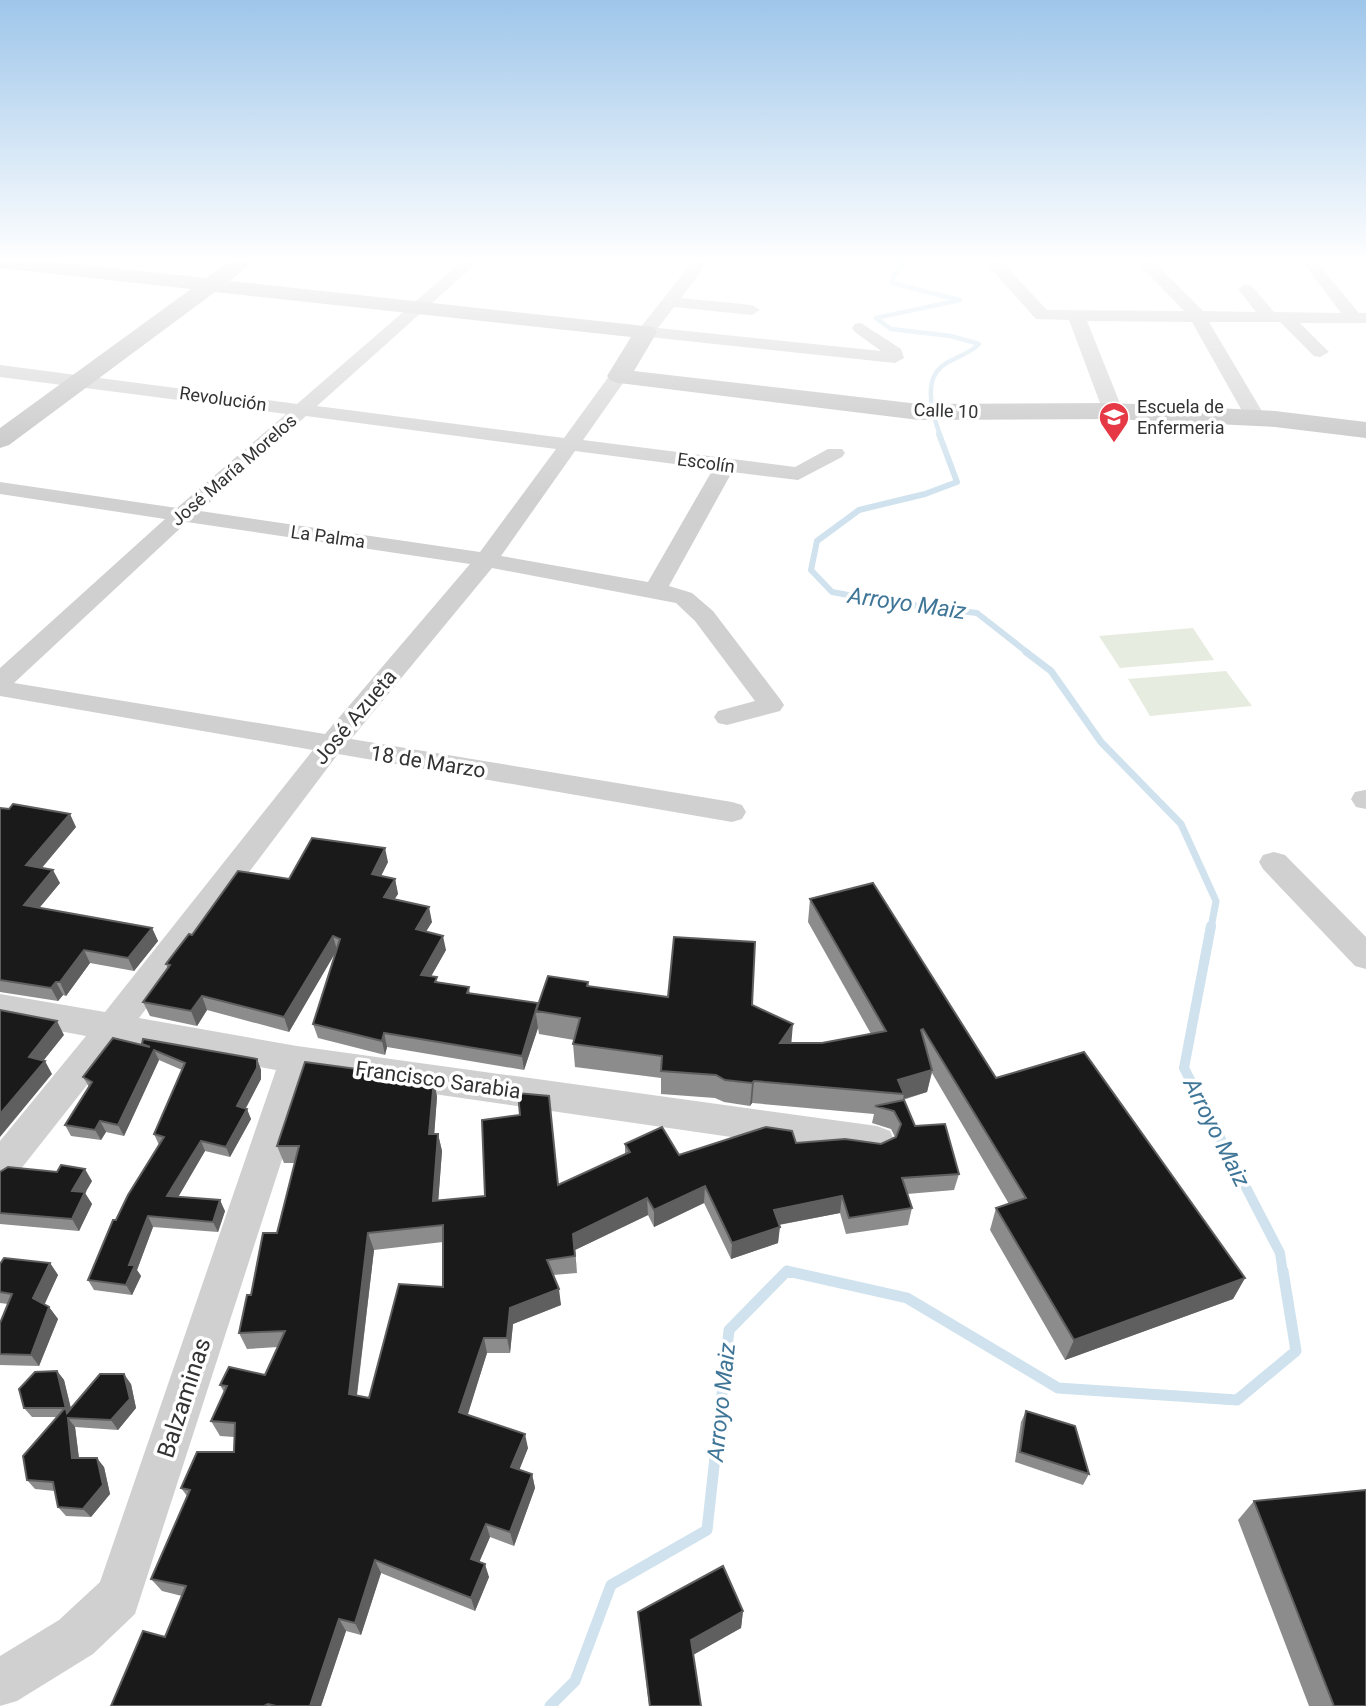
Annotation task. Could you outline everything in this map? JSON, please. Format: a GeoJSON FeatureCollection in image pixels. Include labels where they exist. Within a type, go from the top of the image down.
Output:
{"type":"FeatureCollection","features":[{"type":"Feature","properties":{"kind":"main road"},"geometry":{"type":"LineString","coordinates":[[0,440],[135,341]]}},
{"type":"Feature","properties":{"kind":"main road","name":"José Azueta"},"geometry":{"type":"LineString","coordinates":[[620,376],[641,341]]}},
{"type":"Feature","properties":{"kind":"main road","name":"Calle 10"},"geometry":{"type":"LineString","coordinates":[[620,376],[919,412],[1113,411],[1266,418],[1357,426]]}},
{"type":"Feature","properties":{"kind":"street","name":"José María Morelos"},"geometry":{"type":"LineString","coordinates":[[0,682],[181,516],[380,341]]}},
{"type":"Feature","properties":{"kind":"street"},"geometry":{"type":"LineString","coordinates":[[728,341],[895,358],[895,352],[879,341]]}},
{"type":"Feature","properties":{"kind":"street"},"geometry":{"type":"LineString","coordinates":[[1086,341],[1113,411]]}},
{"type":"Feature","properties":{"kind":"street"},"geometry":{"type":"LineString","coordinates":[[1214,341],[1266,418]]}},
{"type":"Feature","properties":{"kind":"street"},"geometry":{"type":"LineString","coordinates":[[1306,341],[1320,352]]}},
{"type":"Feature","properties":{"kind":"street","name":"Revolución"},"geometry":{"type":"LineString","coordinates":[[0,371],[572,444]]}},
{"type":"Feature","properties":{"kind":"street","name":"José Azueta"},"geometry":{"type":"LineString","coordinates":[[0,1168],[113,1027],[330,746],[486,560],[620,376]]}},
{"type":"Feature","properties":{"kind":"street","name":"Escolín"},"geometry":{"type":"LineString","coordinates":[[572,444],[799,474],[835,453]]}},
{"type":"Feature","properties":{"kind":"street"},"geometry":{"type":"LineString","coordinates":[[655,590],[725,466]]}},
{"type":"Feature","properties":{"kind":"street","name":"La Palma"},"geometry":{"type":"LineString","coordinates":[[0,488],[486,560],[655,590],[684,598],[704,616],[771,705],[727,717]]}},
{"type":"Feature","properties":{"kind":"street","name":"18 de Marzo"},"geometry":{"type":"LineString","coordinates":[[0,688],[732,812]]}},
{"type":"Feature","properties":{"kind":"street"},"geometry":{"type":"LineString","coordinates":[[1273,862],[1366,957]]}},
{"type":"Feature","properties":{"kind":"street","name":"Francisco Sarabia"},"geometry":{"type":"LineString","coordinates":[[0,1007],[298,1060],[877,1142]]}},
{"type":"Feature","properties":{"kind":"street","name":"Balzaminas"},"geometry":{"type":"LineString","coordinates":[[0,1684],[76,1637],[118,1597],[298,1060]]}},
{"type":"Feature","properties":{"kind":"shaded area"},"geometry":{"type":"Polygon","coordinates":[[[1193,628],[1214,660],[1120,668],[1099,636],[1193,628]]]}},
{"type":"Feature","properties":{"kind":"shaded area"},"geometry":{"type":"Polygon","coordinates":[[[1226,671],[1252,706],[1150,716],[1128,679],[1226,671]]]}},
{"type":"Feature","properties":{"kind":"building"},"geometry":{"type":"Polygon","coordinates":[[[13,804],[70,814],[26,865],[53,870],[24,905],[152,928],[128,958],[84,950],[60,982],[56,982],[51,988],[0,980],[0,808],[9,809],[13,804]]]}},
{"type":"Feature","properties":{"kind":"building"},"geometry":{"type":"Polygon","coordinates":[[[312,838],[385,848],[372,874],[395,879],[384,897],[429,907],[416,929],[443,936],[421,975],[437,977],[435,982],[469,987],[467,993],[538,1003],[522,1056],[384,1033],[382,1041],[313,1024],[340,939],[333,936],[284,1017],[202,996],[191,1011],[143,1002],[170,965],[166,964],[189,934],[192,935],[238,871],[289,879],[312,838]]]}},
{"type":"Feature","properties":{"kind":"building"},"geometry":{"type":"Polygon","coordinates":[[[873,883],[996,1078],[1084,1052],[1245,1278],[1074,1340],[996,1208],[1026,1198],[923,1029],[921,1030],[932,1070],[898,1080],[904,1094],[754,1081],[752,1083],[725,1080],[716,1075],[661,1071],[662,1056],[573,1044],[580,1018],[536,1011],[548,976],[588,982],[587,986],[668,997],[674,937],[755,942],[752,1005],[793,1024],[780,1043],[822,1043],[886,1031],[810,899],[873,883]]]}},
{"type":"Feature","properties":{"kind":"building"},"geometry":{"type":"Polygon","coordinates":[[[0,1010],[57,1021],[29,1057],[45,1061],[0,1114],[0,1010]]]}},
{"type":"Feature","properties":{"kind":"building"},"geometry":{"type":"Polygon","coordinates":[[[113,1038],[150,1047],[142,1044],[143,1039],[257,1059],[257,1068],[237,1106],[247,1109],[226,1147],[201,1141],[167,1196],[220,1200],[213,1222],[148,1216],[129,1265],[135,1265],[126,1285],[88,1280],[113,1220],[116,1220],[128,1195],[164,1137],[154,1134],[185,1063],[154,1050],[118,1125],[100,1121],[95,1130],[65,1125],[92,1082],[83,1077],[113,1038]]]}},
{"type":"Feature","properties":{"kind":"building"},"geometry":{"type":"Polygon","coordinates":[[[305,1062],[402,1075],[401,1081],[434,1080],[429,1134],[438,1134],[433,1201],[485,1196],[482,1120],[520,1115],[518,1093],[549,1096],[558,1185],[630,1152],[625,1144],[662,1127],[679,1155],[766,1127],[792,1131],[796,1143],[845,1139],[881,1144],[896,1137],[901,1124],[894,1111],[875,1106],[904,1100],[915,1126],[945,1124],[959,1174],[902,1178],[912,1208],[849,1218],[842,1196],[774,1210],[780,1227],[732,1243],[705,1186],[654,1210],[647,1198],[573,1234],[575,1256],[547,1260],[559,1289],[510,1308],[507,1338],[484,1338],[459,1412],[525,1434],[511,1467],[532,1474],[510,1532],[486,1524],[471,1559],[485,1564],[471,1598],[375,1560],[355,1623],[339,1619],[310,1706],[111,1706],[143,1631],[165,1637],[186,1586],[151,1579],[190,1490],[181,1488],[197,1452],[234,1452],[235,1423],[211,1421],[227,1386],[220,1385],[229,1367],[265,1375],[285,1331],[239,1333],[247,1295],[251,1295],[263,1233],[277,1233],[299,1146],[277,1146],[305,1062]],[[443,1225],[368,1233],[349,1394],[369,1398],[399,1284],[443,1287],[443,1225]]]}},
{"type":"Feature","properties":{"kind":"building"},"geometry":{"type":"Polygon","coordinates":[[[61,1165],[85,1169],[72,1191],[85,1192],[72,1219],[0,1213],[0,1172],[8,1167],[57,1172],[61,1165]]]}},
{"type":"Feature","properties":{"kind":"building"},"geometry":{"type":"Polygon","coordinates":[[[4,1258],[50,1263],[33,1298],[49,1307],[31,1355],[0,1354],[0,1323],[12,1294],[0,1292],[0,1264],[4,1258]]]}},
{"type":"Feature","properties":{"kind":"building"},"geometry":{"type":"Polygon","coordinates":[[[57,1371],[67,1413],[100,1374],[124,1374],[130,1399],[111,1420],[68,1418],[72,1458],[97,1458],[103,1485],[83,1509],[58,1507],[53,1482],[27,1480],[23,1456],[65,1408],[24,1408],[19,1389],[35,1372],[57,1371]]]}},
{"type":"Feature","properties":{"kind":"building"},"geometry":{"type":"Polygon","coordinates":[[[1026,1411],[1075,1426],[1089,1474],[1020,1452],[1026,1411]]]}},
{"type":"Feature","properties":{"kind":"building"},"geometry":{"type":"Polygon","coordinates":[[[1366,1490],[1366,1706],[1334,1706],[1254,1501],[1366,1490]]]}},
{"type":"Feature","properties":{"kind":"building"},"geometry":{"type":"Polygon","coordinates":[[[723,1566],[743,1611],[691,1640],[701,1706],[650,1706],[638,1612],[723,1566]]]}},
{"type":"Feature","properties":{"kind":"waterway","name":"Arroyo Maiz"},"geometry":{"type":"LineString","coordinates":[[940,435],[931,400],[932,381],[941,367],[979,344],[967,341]]}},
{"type":"Feature","properties":{"kind":"waterway","name":"Arroyo Maiz"},"geometry":{"type":"LineString","coordinates":[[939,434],[957,482],[925,494],[859,510],[817,541],[811,570],[832,592],[886,602],[977,613],[1028,653]]}},
{"type":"Feature","properties":{"kind":"waterway","name":"Arroyo Maiz"},"geometry":{"type":"LineString","coordinates":[[1026,652],[1051,671],[1101,742],[1181,824],[1216,901],[1211,928]]}},
{"type":"Feature","properties":{"kind":"waterway","name":"Arroyo Maiz"},"geometry":{"type":"LineString","coordinates":[[1211,926],[1184,1068],[1280,1253],[1283,1273]]}},
{"type":"Feature","properties":{"kind":"waterway","name":"Arroyo Maiz"},"geometry":{"type":"LineString","coordinates":[[785,1273],[787,1271],[907,1298],[1058,1388],[1237,1400],[1296,1351],[1283,1271]]}},
{"type":"Feature","properties":{"kind":"waterway","name":"Arroyo Maiz"},"geometry":{"type":"LineString","coordinates":[[550,1706],[575,1681],[611,1585],[707,1530],[729,1330],[785,1273]]}},
{"type":"Feature","properties":{"kind":"waterway","name":"Arroyo Maiz"},"geometry":{"type":"LineString","coordinates":[[785,1273],[795,1273]]}},
{"type":"Feature","properties":{"kind":"place","name":"Escuela de Enfermeria"},"geometry":{"type":"Point","coordinates":[1114,444]}}]}
